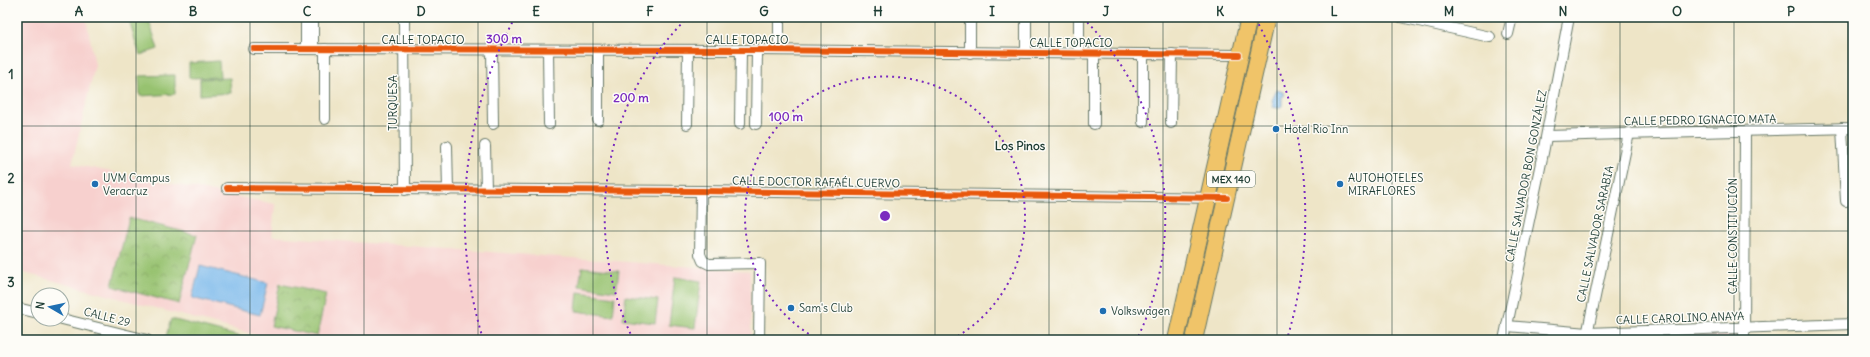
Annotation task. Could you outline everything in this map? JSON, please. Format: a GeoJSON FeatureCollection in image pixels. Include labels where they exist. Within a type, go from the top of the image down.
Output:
{"type":"FeatureCollection","features":[{"type":"Feature","properties":{"kind":"main road","name":"MEX 140"},"geometry":{"type":"LineString","coordinates":[[1176,340],[1239,55],[1249,17]]}},
{"type":"Feature","properties":{"kind":"main road","name":"MEX 140"},"geometry":{"type":"LineString","coordinates":[[1194,340],[1267,17]]}},
{"type":"Feature","properties":{"kind":"street"},"geometry":{"type":"LineString","coordinates":[[306,17],[310,49]]}},
{"type":"Feature","properties":{"kind":"street"},"geometry":{"type":"LineString","coordinates":[[310,49],[314,17]]}},
{"type":"Feature","properties":{"kind":"street","name":"TURQUESA"},"geometry":{"type":"LineString","coordinates":[[404,17],[405,190]]}},
{"type":"Feature","properties":{"kind":"street"},"geometry":{"type":"LineString","coordinates":[[779,17],[779,50]]}},
{"type":"Feature","properties":{"kind":"street"},"geometry":{"type":"LineString","coordinates":[[970,17],[970,53]]}},
{"type":"Feature","properties":{"kind":"street"},"geometry":{"type":"LineString","coordinates":[[1026,17],[1026,53]]}},
{"type":"Feature","properties":{"kind":"street"},"geometry":{"type":"LineString","coordinates":[[1079,17],[1079,53]]}},
{"type":"Feature","properties":{"kind":"street"},"geometry":{"type":"LineString","coordinates":[[1401,17],[1490,37]]}},
{"type":"Feature","properties":{"kind":"street"},"geometry":{"type":"LineString","coordinates":[[1508,34],[1512,17]]}},
{"type":"Feature","properties":{"kind":"street","name":"CALLE SALVADOR BON GONZÁLEZ"},"geometry":{"type":"LineString","coordinates":[[1504,340],[1547,136],[1569,17]]}},
{"type":"Feature","properties":{"kind":"street","name":"CALLE TOPACIO"},"geometry":{"type":"LineString","coordinates":[[254,48],[405,50],[779,50],[1239,55]]}},
{"type":"Feature","properties":{"kind":"street"},"geometry":{"type":"LineString","coordinates":[[325,49],[325,119]]}},
{"type":"Feature","properties":{"kind":"street"},"geometry":{"type":"LineString","coordinates":[[492,50],[493,124]]}},
{"type":"Feature","properties":{"kind":"street"},"geometry":{"type":"LineString","coordinates":[[548,50],[549,124]]}},
{"type":"Feature","properties":{"kind":"street"},"geometry":{"type":"LineString","coordinates":[[598,50],[598,120]]}},
{"type":"Feature","properties":{"kind":"street"},"geometry":{"type":"LineString","coordinates":[[687,124],[688,50]]}},
{"type":"Feature","properties":{"kind":"street"},"geometry":{"type":"LineString","coordinates":[[740,124],[741,50]]}},
{"type":"Feature","properties":{"kind":"street"},"geometry":{"type":"LineString","coordinates":[[756,124],[757,50]]}},
{"type":"Feature","properties":{"kind":"street"},"geometry":{"type":"LineString","coordinates":[[1094,53],[1094,124]]}},
{"type":"Feature","properties":{"kind":"street"},"geometry":{"type":"LineString","coordinates":[[1143,54],[1143,122]]}},
{"type":"Feature","properties":{"kind":"street"},"geometry":{"type":"LineString","coordinates":[[1171,123],[1172,54]]}},
{"type":"Feature","properties":{"kind":"street"},"geometry":{"type":"LineString","coordinates":[[1842,128],[1846,201]]}},
{"type":"Feature","properties":{"kind":"street","name":"CALLE PEDRO IGNACIO MATA"},"geometry":{"type":"LineString","coordinates":[[1547,136],[1853,128]]}},
{"type":"Feature","properties":{"kind":"street","name":"CALLE CONSTITUCIÓN"},"geometry":{"type":"LineString","coordinates":[[1744,340],[1745,131]]}},
{"type":"Feature","properties":{"kind":"street","name":"CALLE SALVADOR SARABIA"},"geometry":{"type":"LineString","coordinates":[[1587,336],[1628,133]]}},
{"type":"Feature","properties":{"kind":"street"},"geometry":{"type":"LineString","coordinates":[[447,146],[448,190]]}},
{"type":"Feature","properties":{"kind":"street"},"geometry":{"type":"LineString","coordinates":[[486,146],[486,190]]}},
{"type":"Feature","properties":{"kind":"street","name":"CALLE DOCTOR RAFAÉL CUERVO"},"geometry":{"type":"LineString","coordinates":[[227,188],[701,191],[1227,198]]}},
{"type":"Feature","properties":{"kind":"street"},"geometry":{"type":"LineString","coordinates":[[701,191],[700,254],[703,261],[709,264],[760,263],[759,340]]}},
{"type":"Feature","properties":{"kind":"street"},"geometry":{"type":"LineString","coordinates":[[17,308],[30,311]]}},
{"type":"Feature","properties":{"kind":"street","name":"CALLE 29"},"geometry":{"type":"LineString","coordinates":[[70,321],[146,340]]}},
{"type":"Feature","properties":{"kind":"street","name":"CALLE CAROLINO ANAYA"},"geometry":{"type":"LineString","coordinates":[[1507,326],[1587,336],[1853,324]]}},
{"type":"Feature","properties":{"kind":"shaded area","name":"UVM Campus Veracruz"},"geometry":{"type":"Polygon","coordinates":[[[17,17],[86,17],[95,65],[72,164],[275,204],[272,236],[750,271],[751,340],[274,340],[17,271],[17,17]]]}},
{"type":"Feature","properties":{"kind":"shaded area"},"geometry":{"type":"Polygon","coordinates":[[[1739,333],[1739,340],[1658,340],[1659,334],[1739,333]]]}},
{"type":"Feature","properties":{"kind":"green space"},"geometry":{"type":"Polygon","coordinates":[[[142,17],[148,17],[158,49],[140,55],[129,21],[142,17]]]}},
{"type":"Feature","properties":{"kind":"green space"},"geometry":{"type":"Polygon","coordinates":[[[219,61],[220,77],[189,78],[189,63],[219,61]]]}},
{"type":"Feature","properties":{"kind":"green space"},"geometry":{"type":"Polygon","coordinates":[[[175,75],[175,94],[140,96],[139,76],[175,75]]]}},
{"type":"Feature","properties":{"kind":"green space"},"geometry":{"type":"Polygon","coordinates":[[[230,78],[231,93],[200,95],[200,79],[230,78]]]}},
{"type":"Feature","properties":{"kind":"green space"},"geometry":{"type":"Polygon","coordinates":[[[129,218],[197,235],[179,304],[112,286],[129,218]]]}},
{"type":"Feature","properties":{"kind":"green space"},"geometry":{"type":"Polygon","coordinates":[[[582,267],[619,271],[616,291],[579,286],[582,267]]]}},
{"type":"Feature","properties":{"kind":"green space"},"geometry":{"type":"Polygon","coordinates":[[[675,277],[701,281],[695,328],[669,325],[675,277]]]}},
{"type":"Feature","properties":{"kind":"green space"},"geometry":{"type":"Polygon","coordinates":[[[280,284],[326,294],[317,336],[271,326],[280,284]]]}},
{"type":"Feature","properties":{"kind":"green space"},"geometry":{"type":"Polygon","coordinates":[[[578,292],[615,297],[613,316],[576,311],[578,292]]]}},
{"type":"Feature","properties":{"kind":"green space"},"geometry":{"type":"Polygon","coordinates":[[[626,296],[658,300],[655,323],[623,319],[626,296]]]}},
{"type":"Feature","properties":{"kind":"green space"},"geometry":{"type":"Polygon","coordinates":[[[171,319],[253,340],[165,340],[171,319]]]}},
{"type":"Feature","properties":{"kind":"water"},"geometry":{"type":"Polygon","coordinates":[[[1277,90],[1283,92],[1285,95],[1282,97],[1282,106],[1277,108],[1273,107],[1272,100],[1277,90]]]}},
{"type":"Feature","properties":{"kind":"water"},"geometry":{"type":"Polygon","coordinates":[[[200,266],[268,283],[260,315],[192,298],[200,266]]]}},
{"type":"Feature","properties":{"kind":"cycle path"},"geometry":{"type":"LineString","coordinates":[[254,49],[757,50],[1239,55]]}},
{"type":"Feature","properties":{"kind":"cycle path"},"geometry":{"type":"LineString","coordinates":[[227,188],[701,191],[1227,198]]}},
{"type":"Feature","properties":{"kind":"place","name":"Hotel Rio Inn"},"geometry":{"type":"Point","coordinates":[1276,129]}},
{"type":"Feature","properties":{"kind":"place","name":"UVM Campus Veracruz"},"geometry":{"type":"Point","coordinates":[95,184]}},
{"type":"Feature","properties":{"kind":"place","name":"AUTOHOTELES MIRAFLORES"},"geometry":{"type":"Point","coordinates":[1340,184]}},
{"type":"Feature","properties":{"kind":"place","name":"Sam's Club"},"geometry":{"type":"Point","coordinates":[791,308]}},
{"type":"Feature","properties":{"kind":"place","name":"Volkswagen"},"geometry":{"type":"Point","coordinates":[1103,311]}},
{"type":"Feature","properties":{"kind":"district","name":"Los Pinos"},"geometry":{"type":"Point","coordinates":[1020,145]}}]}
